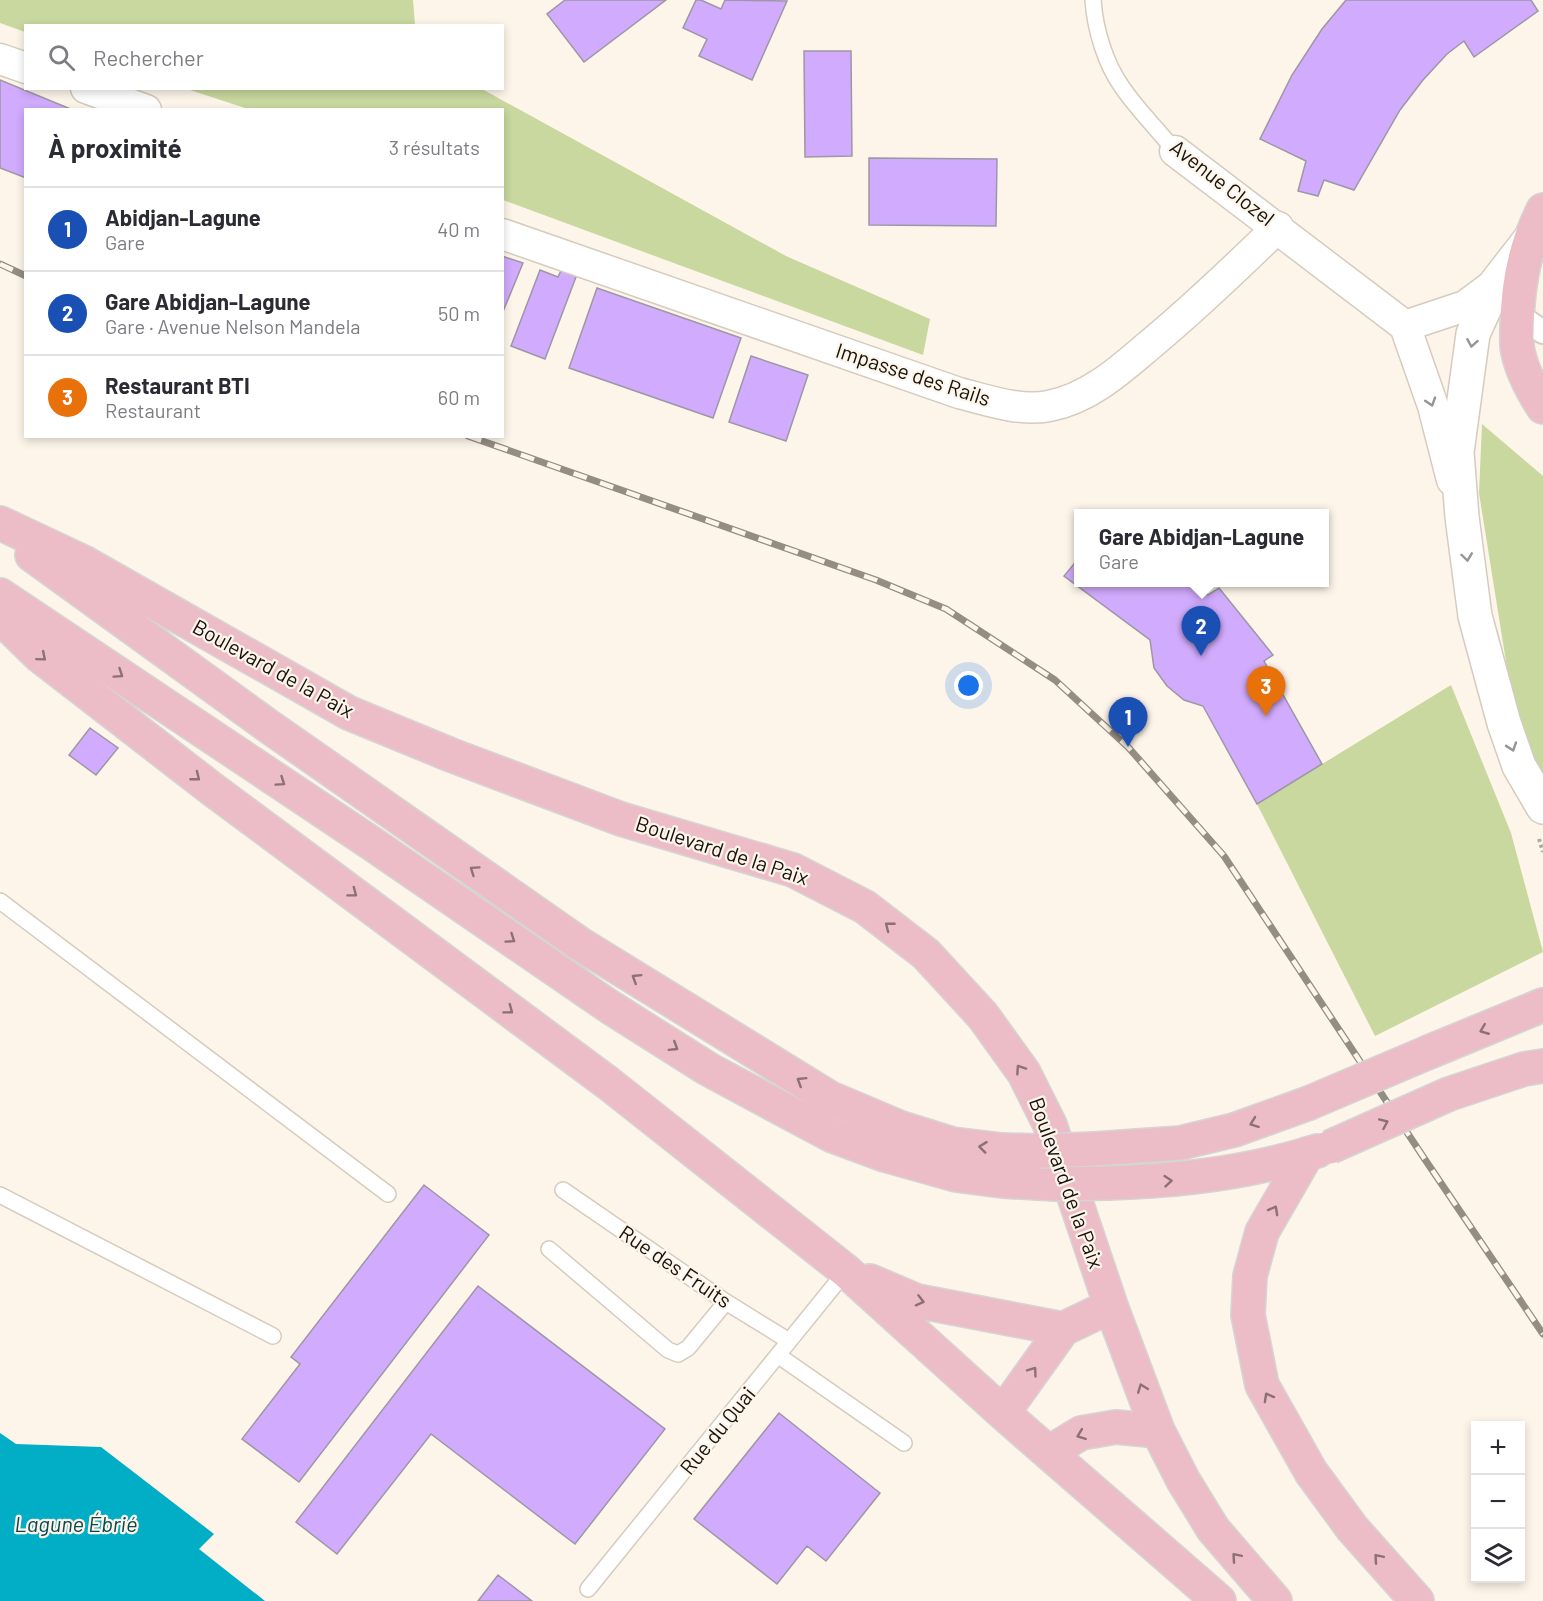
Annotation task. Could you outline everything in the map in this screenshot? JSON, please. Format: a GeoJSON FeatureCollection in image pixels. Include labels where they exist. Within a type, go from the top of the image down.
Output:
{"type":"FeatureCollection","features":[{"type":"Feature","properties":{"kind":"main road"},"geometry":{"type":"LineString","coordinates":[[1537,224],[1496,283],[1473,334],[1457,452],[1462,517],[1475,616],[1490,674],[1519,766],[1543,807]]}},
{"type":"Feature","properties":{"kind":"main road"},"geometry":{"type":"LineString","coordinates":[[1537,224],[1521,278],[1530,323],[1517,351],[1531,389],[1543,407]]}},
{"type":"Feature","properties":{"kind":"main road","name":"Boulevard de la Paix"},"geometry":{"type":"LineString","coordinates":[[0,523],[83,562],[349,713],[451,755],[621,819],[794,870],[865,907],[926,954],[983,1016],[1024,1073],[1050,1125],[1110,1306],[1158,1431],[1183,1480],[1213,1529],[1275,1601]]}},
{"type":"Feature","properties":{"kind":"main road"},"geometry":{"type":"LineString","coordinates":[[0,532],[264,723],[580,944],[830,1098],[901,1128],[952,1144],[1002,1150],[1041,1151],[1180,1143],[1234,1130],[1309,1102],[1540,1006]]}},
{"type":"Feature","properties":{"kind":"main road"},"geometry":{"type":"LineString","coordinates":[[0,595],[352,830],[610,1007],[708,1069],[831,1135],[885,1155],[956,1174],[1002,1181],[1055,1184],[1165,1181],[1221,1174],[1319,1151],[1449,1094],[1524,1069],[1543,1066]]}},
{"type":"Feature","properties":{"kind":"main road"},"geometry":{"type":"LineString","coordinates":[[0,617],[40,656],[212,789],[608,1083],[846,1271],[1003,1413],[1219,1601]]}},
{"type":"Feature","properties":{"kind":"main road"},"geometry":{"type":"LineString","coordinates":[[1319,1151],[1262,1232],[1250,1276],[1248,1315],[1262,1385],[1311,1472],[1352,1528],[1417,1601]]}},
{"type":"Feature","properties":{"kind":"main road"},"geometry":{"type":"LineString","coordinates":[[846,1271],[917,1301],[1063,1329]]}},
{"type":"Feature","properties":{"kind":"main road"},"geometry":{"type":"LineString","coordinates":[[1003,1413],[1063,1329],[1110,1306]]}},
{"type":"Feature","properties":{"kind":"main road"},"geometry":{"type":"LineString","coordinates":[[1050,1452],[1081,1433],[1116,1427],[1158,1431]]}},
{"type":"Feature","properties":{"kind":"street"},"geometry":{"type":"LineString","coordinates":[[0,59],[24,67]]}},
{"type":"Feature","properties":{"kind":"street"},"geometry":{"type":"LineString","coordinates":[[91,90],[141,108]]}},
{"type":"Feature","properties":{"kind":"street","name":"Avenue Clozel"},"geometry":{"type":"LineString","coordinates":[[1175,150],[1405,326]]}},
{"type":"Feature","properties":{"kind":"street","name":"Impasse des Rails"},"geometry":{"type":"LineString","coordinates":[[504,235],[959,393],[1010,406],[1049,407],[1082,395],[1110,378],[1192,310],[1278,227]]}},
{"type":"Feature","properties":{"kind":"street"},"geometry":{"type":"LineString","coordinates":[[1462,517],[1433,406],[1405,326],[1465,306],[1496,283]]}},
{"type":"Feature","properties":{"kind":"lane","name":"Avenue Clozel"},"geometry":{"type":"LineString","coordinates":[[1093,0],[1104,51],[1121,86],[1175,150]]}},
{"type":"Feature","properties":{"kind":"lane"},"geometry":{"type":"LineString","coordinates":[[3,909],[388,1194]]}},
{"type":"Feature","properties":{"kind":"lane","name":"Rue des Fruits"},"geometry":{"type":"LineString","coordinates":[[563,1190],[726,1302],[789,1341]]}},
{"type":"Feature","properties":{"kind":"lane"},"geometry":{"type":"LineString","coordinates":[[0,1195],[273,1335]]}},
{"type":"Feature","properties":{"kind":"lane"},"geometry":{"type":"LineString","coordinates":[[549,1249],[668,1350],[678,1354],[688,1348],[726,1302]]}},
{"type":"Feature","properties":{"kind":"lane","name":"Rue du Quai"},"geometry":{"type":"LineString","coordinates":[[588,1589],[846,1271]]}},
{"type":"Feature","properties":{"kind":"lane"},"geometry":{"type":"LineString","coordinates":[[779,1356],[904,1443]]}},
{"type":"Feature","properties":{"kind":"green space"},"geometry":{"type":"Polygon","coordinates":[[[0,0],[413,0],[415,24],[24,24],[24,32],[0,23],[0,0]]]}},
{"type":"Feature","properties":{"kind":"green space"},"geometry":{"type":"Polygon","coordinates":[[[190,90],[484,90],[786,256],[930,319],[923,355],[504,200],[504,108],[245,108],[190,90]]]}},
{"type":"Feature","properties":{"kind":"green space"},"geometry":{"type":"Polygon","coordinates":[[[1482,424],[1543,476],[1543,786],[1516,724],[1479,493],[1482,424]]]}},
{"type":"Feature","properties":{"kind":"green space"},"geometry":{"type":"Polygon","coordinates":[[[1451,685],[1511,833],[1543,952],[1375,1036],[1257,804],[1451,685]]]}},
{"type":"Feature","properties":{"kind":"water","name":"Lagune Ébrié"},"geometry":{"type":"Polygon","coordinates":[[[0,1433],[16,1444],[101,1447],[214,1534],[199,1549],[265,1601],[0,1601],[0,1433]]]}},
{"type":"Feature","properties":{"kind":"building"},"geometry":{"type":"Polygon","coordinates":[[[565,0],[666,0],[584,62],[547,14],[565,0]]]}},
{"type":"Feature","properties":{"kind":"building"},"geometry":{"type":"Polygon","coordinates":[[[696,0],[721,9],[725,0],[787,1],[752,80],[699,56],[707,39],[683,28],[696,0]]]}},
{"type":"Feature","properties":{"kind":"building"},"geometry":{"type":"Polygon","coordinates":[[[1346,0],[1531,0],[1538,11],[1474,57],[1464,41],[1447,54],[1400,110],[1354,190],[1324,180],[1318,196],[1298,191],[1306,161],[1260,139],[1292,75],[1322,29],[1346,0]]]}},
{"type":"Feature","properties":{"kind":"building"},"geometry":{"type":"Polygon","coordinates":[[[804,51],[851,51],[852,156],[805,157],[804,51]]]}},
{"type":"Feature","properties":{"kind":"building"},"geometry":{"type":"Polygon","coordinates":[[[0,80],[68,108],[24,108],[24,177],[0,168],[0,80]]]}},
{"type":"Feature","properties":{"kind":"building"},"geometry":{"type":"Polygon","coordinates":[[[869,158],[997,159],[996,226],[869,225],[869,158]]]}},
{"type":"Feature","properties":{"kind":"building"},"geometry":{"type":"Polygon","coordinates":[[[504,257],[523,263],[504,309],[504,257]]]}},
{"type":"Feature","properties":{"kind":"building"},"geometry":{"type":"Polygon","coordinates":[[[564,264],[579,269],[545,359],[511,346],[540,270],[558,277],[564,264]]]}},
{"type":"Feature","properties":{"kind":"building"},"geometry":{"type":"Polygon","coordinates":[[[597,288],[741,338],[713,418],[569,368],[597,288]]]}},
{"type":"Feature","properties":{"kind":"building"},"geometry":{"type":"Polygon","coordinates":[[[751,356],[808,375],[786,441],[729,422],[751,356]]]}},
{"type":"Feature","properties":{"kind":"building"},"geometry":{"type":"Polygon","coordinates":[[[1074,564],[1074,583],[1064,576],[1074,564]]]}},
{"type":"Feature","properties":{"kind":"building"},"geometry":{"type":"Polygon","coordinates":[[[1079,587],[1198,587],[1208,595],[1219,588],[1273,655],[1264,661],[1322,764],[1257,804],[1203,706],[1184,700],[1167,686],[1154,668],[1150,640],[1079,587]]]}},
{"type":"Feature","properties":{"kind":"building"},"geometry":{"type":"Polygon","coordinates":[[[90,728],[118,748],[96,775],[69,755],[90,728]]]}},
{"type":"Feature","properties":{"kind":"building"},"geometry":{"type":"Polygon","coordinates":[[[424,1185],[489,1235],[299,1482],[242,1439],[300,1364],[291,1357],[424,1185]]]}},
{"type":"Feature","properties":{"kind":"building"},"geometry":{"type":"Polygon","coordinates":[[[478,1286],[665,1429],[575,1544],[431,1434],[337,1554],[296,1522],[478,1286]]]}},
{"type":"Feature","properties":{"kind":"building"},"geometry":{"type":"Polygon","coordinates":[[[779,1413],[880,1493],[826,1561],[807,1546],[777,1584],[694,1519],[779,1413]]]}},
{"type":"Feature","properties":{"kind":"building"},"geometry":{"type":"Polygon","coordinates":[[[498,1575],[532,1601],[478,1601],[498,1575]]]}},
{"type":"Feature","properties":{"kind":"railway"},"geometry":{"type":"LineString","coordinates":[[0,264],[24,275]]}},
{"type":"Feature","properties":{"kind":"railway"},"geometry":{"type":"LineString","coordinates":[[474,438],[876,580],[946,609],[1055,680],[1128,747],[1224,856],[1543,1334]]}},
{"type":"Feature","properties":{"kind":"place","name":"Gare Abidjan-Lagune"},"geometry":{"type":"Point","coordinates":[1201,656]}},
{"type":"Feature","properties":{"kind":"place","name":"Restaurant BTI"},"geometry":{"type":"Point","coordinates":[1266,716]}},
{"type":"Feature","properties":{"kind":"place","name":"Abidjan-Lagune"},"geometry":{"type":"Point","coordinates":[1128,747]}}]}
